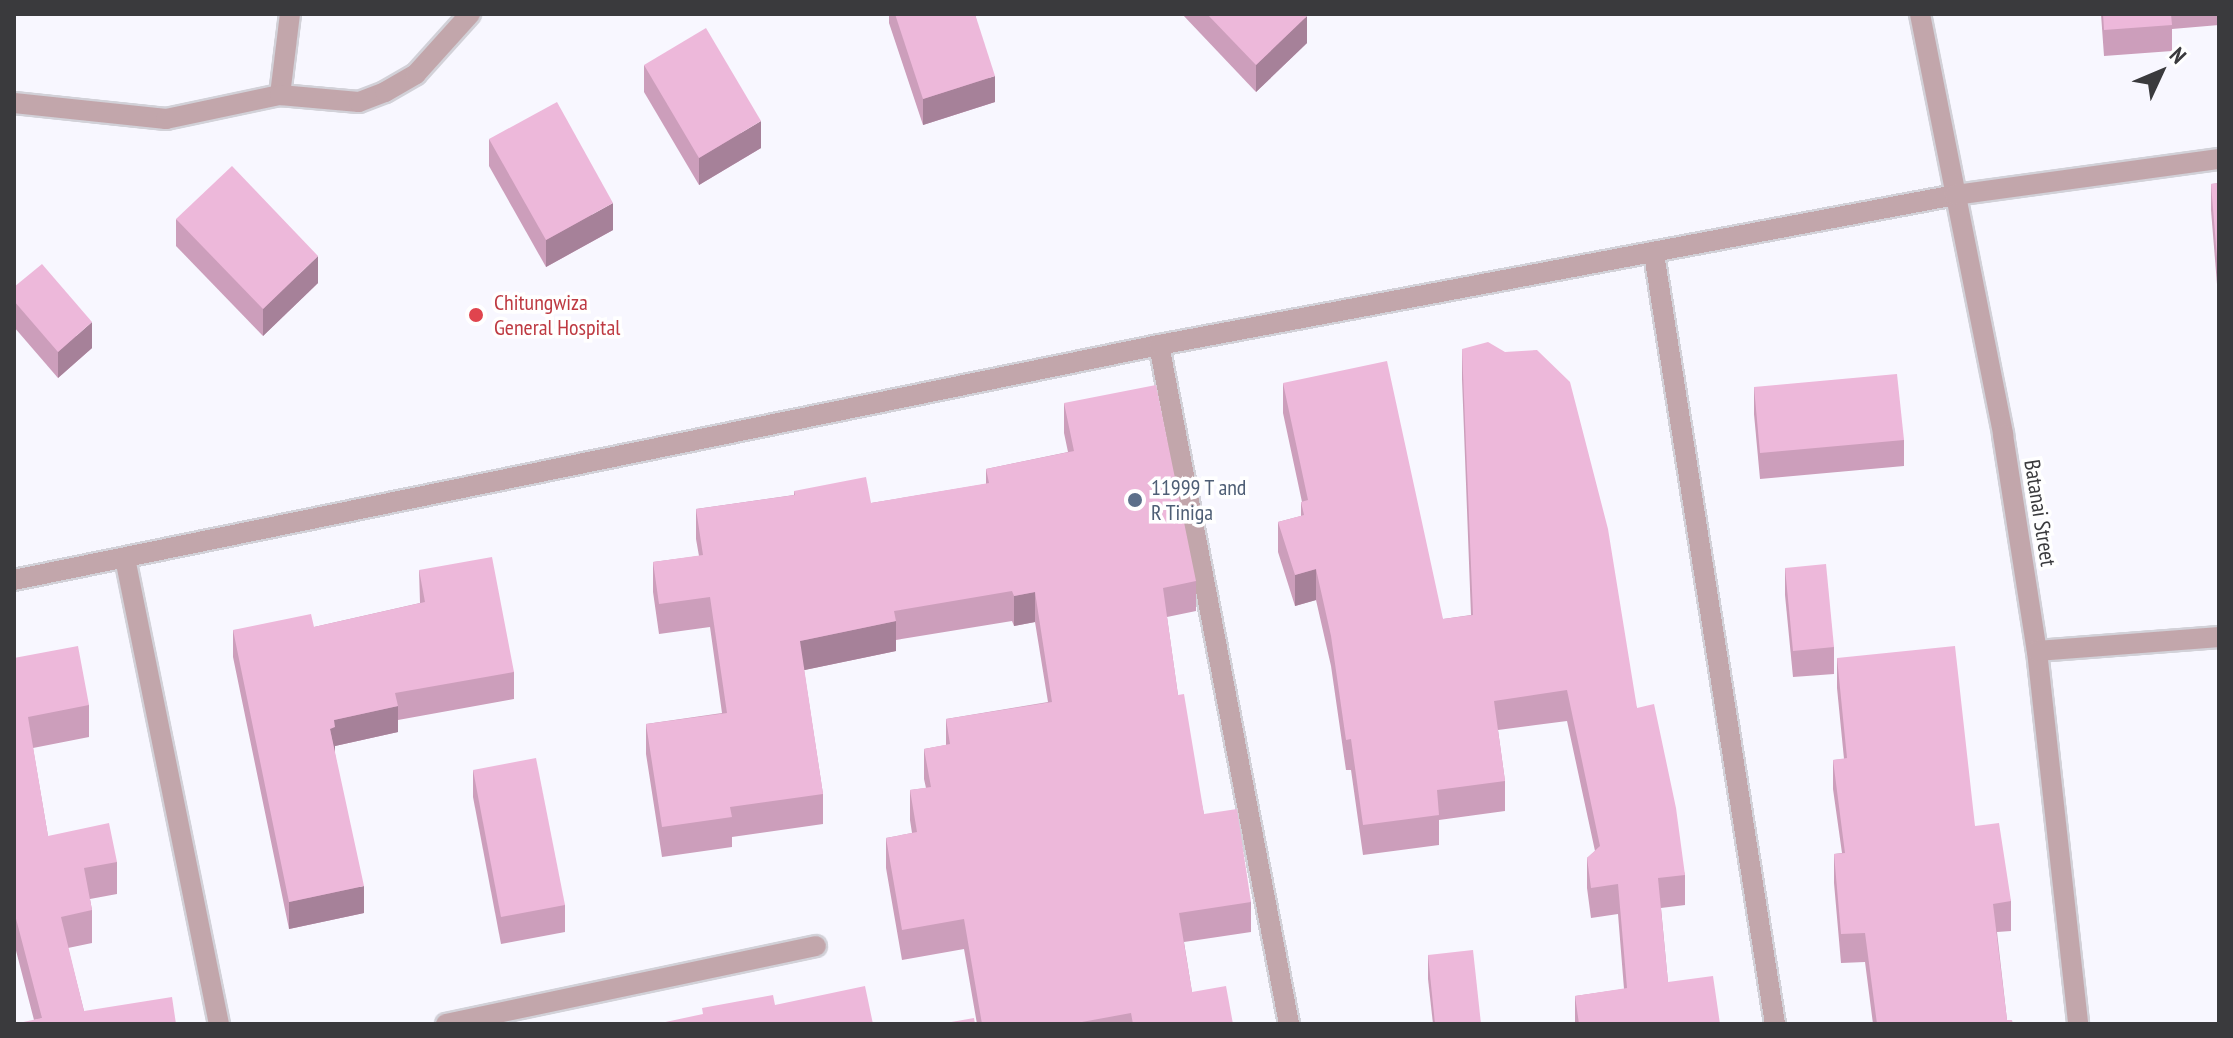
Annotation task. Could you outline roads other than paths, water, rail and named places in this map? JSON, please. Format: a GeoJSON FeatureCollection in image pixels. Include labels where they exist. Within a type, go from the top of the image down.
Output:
{"type":"FeatureCollection","features":[{"type":"Feature","properties":{"kind":"street"},"geometry":{"type":"LineString","coordinates":[[280,95],[286,20],[290,14]]}},
{"type":"Feature","properties":{"kind":"street"},"geometry":{"type":"LineString","coordinates":[[14,103],[166,119],[280,95],[359,102],[385,92],[416,74],[470,14]]}},
{"type":"Feature","properties":{"kind":"street","name":"Batanai Street"},"geometry":{"type":"LineString","coordinates":[[1920,14],[2003,435],[2037,651],[2078,1024]]}},
{"type":"Feature","properties":{"kind":"street"},"geometry":{"type":"LineString","coordinates":[[14,580],[1159,345],[1955,195],[2219,159]]}},
{"type":"Feature","properties":{"kind":"street"},"geometry":{"type":"LineString","coordinates":[[1654,254],[1775,1024]]}},
{"type":"Feature","properties":{"kind":"street"},"geometry":{"type":"LineString","coordinates":[[1159,345],[1289,1024]]}},
{"type":"Feature","properties":{"kind":"street"},"geometry":{"type":"LineString","coordinates":[[125,558],[219,1024]]}},
{"type":"Feature","properties":{"kind":"street"},"geometry":{"type":"LineString","coordinates":[[2037,651],[2219,637]]}},
{"type":"Feature","properties":{"kind":"street"},"geometry":{"type":"LineString","coordinates":[[446,1024],[816,946]]}},
{"type":"Feature","properties":{"kind":"place","name":"Chitungwiza General Hospital"},"geometry":{"type":"Point","coordinates":[476,315]}},
{"type":"Feature","properties":{"kind":"place","name":"11999 T and R Tiniga"},"geometry":{"type":"Point","coordinates":[1135,500]}}]}
